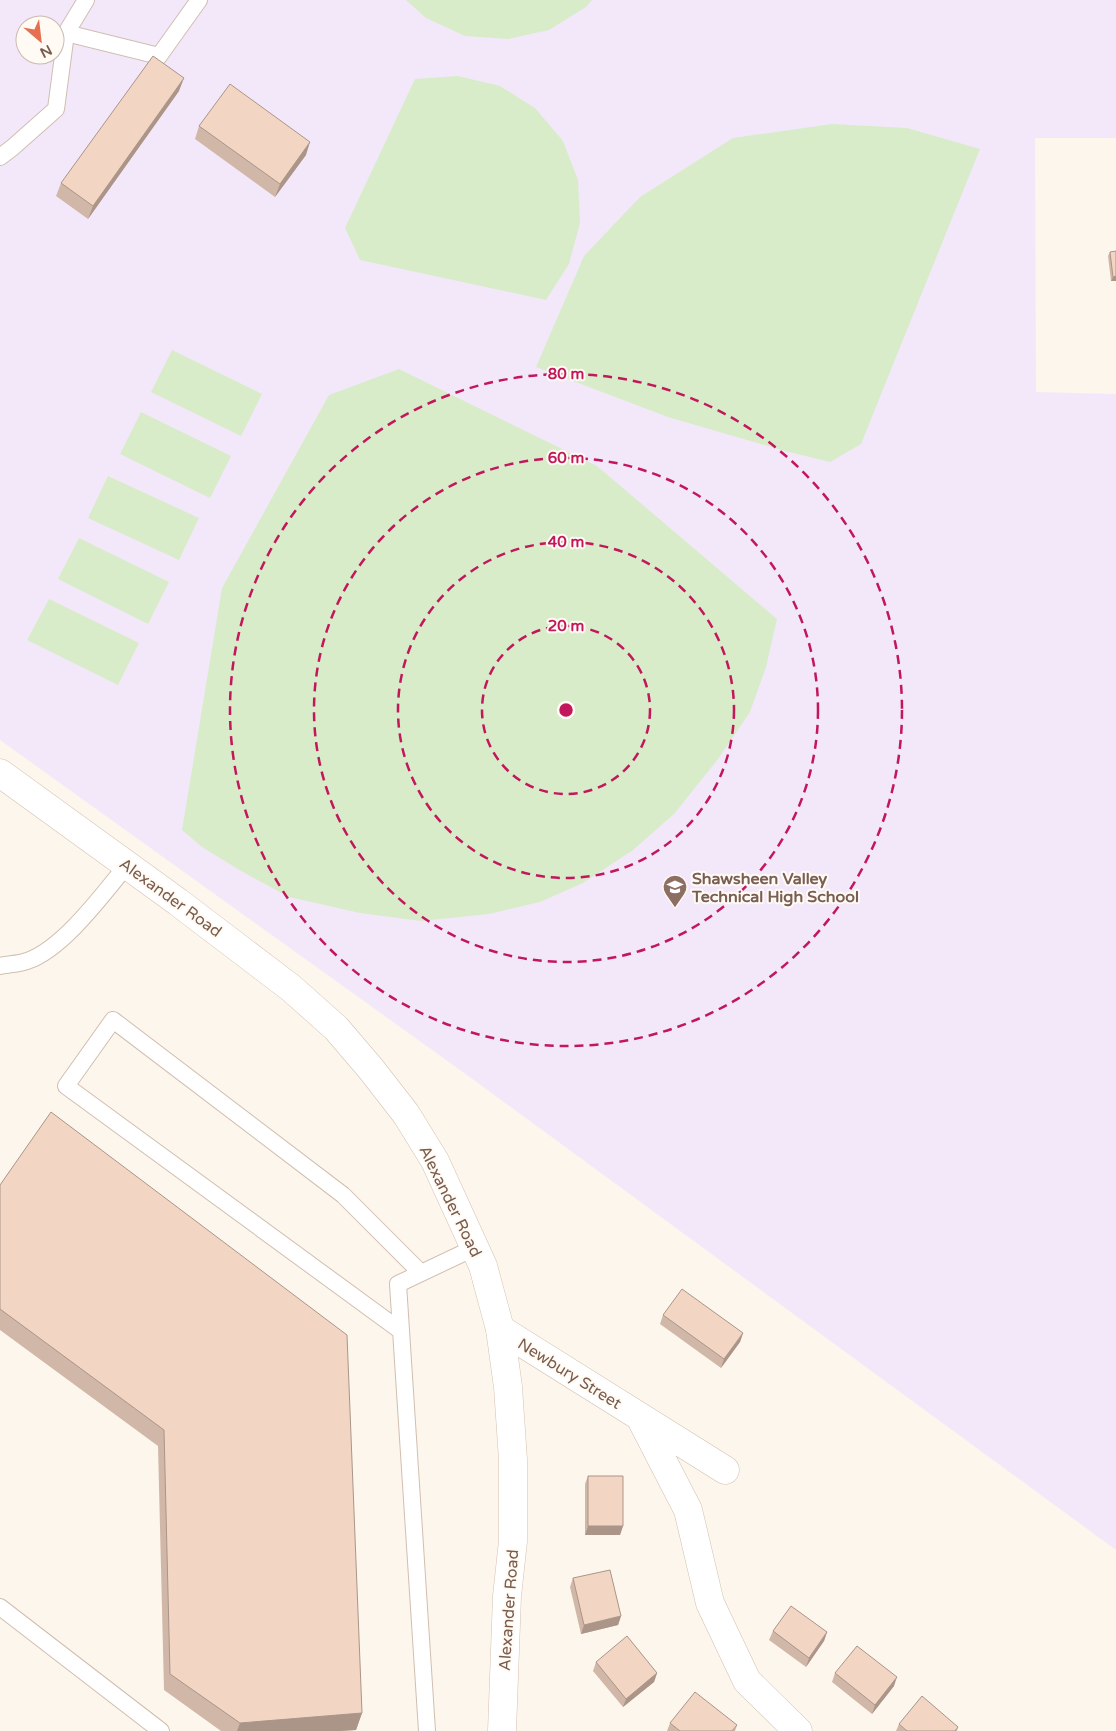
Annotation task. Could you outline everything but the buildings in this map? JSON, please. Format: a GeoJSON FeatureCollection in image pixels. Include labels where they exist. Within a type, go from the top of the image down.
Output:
{"type":"FeatureCollection","features":[{"type":"Feature","properties":{"kind":"street","name":"Alexander Road"},"geometry":{"type":"LineString","coordinates":[[0,773],[178,902],[291,988],[336,1028],[406,1114],[435,1161],[483,1266],[500,1329],[508,1387],[513,1460],[513,1541],[507,1596],[502,1731]]}},
{"type":"Feature","properties":{"kind":"street","name":"Newbury Street"},"geometry":{"type":"LineString","coordinates":[[500,1329],[725,1470]]}},
{"type":"Feature","properties":{"kind":"street","name":"Newbury Street"},"geometry":{"type":"LineString","coordinates":[[640,1417],[688,1510],[710,1603],[748,1681],[798,1731]]}},
{"type":"Feature","properties":{"kind":"lane"},"geometry":{"type":"LineString","coordinates":[[0,157],[56,109],[66,33],[86,0]]}},
{"type":"Feature","properties":{"kind":"lane"},"geometry":{"type":"LineString","coordinates":[[66,33],[159,56],[199,0]]}},
{"type":"Feature","properties":{"kind":"lane"},"geometry":{"type":"LineString","coordinates":[[0,966],[28,961],[53,946],[84,917],[127,865]]}},
{"type":"Feature","properties":{"kind":"lane"},"geometry":{"type":"LineString","coordinates":[[401,1331],[66,1086],[113,1020],[343,1195],[421,1273]]}},
{"type":"Feature","properties":{"kind":"lane"},"geometry":{"type":"LineString","coordinates":[[427,1731],[398,1284],[474,1248]]}},
{"type":"Feature","properties":{"kind":"lane"},"geometry":{"type":"LineString","coordinates":[[0,1607],[161,1731]]}},
{"type":"Feature","properties":{"kind":"shaded area","name":"Shawsheen Valley Technical High School"},"geometry":{"type":"Polygon","coordinates":[[[0,0],[1116,0],[1116,138],[1035,138],[1036,392],[1116,394],[1116,1550],[467,1075],[0,740],[0,0]]]}},
{"type":"Feature","properties":{"kind":"green space"},"geometry":{"type":"Polygon","coordinates":[[[406,0],[592,0],[586,7],[549,30],[508,39],[465,36],[426,18],[406,0]]]}},
{"type":"Feature","properties":{"kind":"green space"},"geometry":{"type":"Polygon","coordinates":[[[458,76],[500,86],[535,108],[563,141],[578,180],[580,223],[569,264],[546,300],[360,260],[345,228],[415,79],[458,76]]]}},
{"type":"Feature","properties":{"kind":"green space"},"geometry":{"type":"Polygon","coordinates":[[[832,124],[907,128],[980,149],[861,444],[830,462],[668,417],[536,367],[584,256],[640,197],[733,138],[832,124]]]}},
{"type":"Feature","properties":{"kind":"green space"},"geometry":{"type":"Polygon","coordinates":[[[172,350],[262,394],[241,436],[151,392],[172,350]]]}},
{"type":"Feature","properties":{"kind":"green space"},"geometry":{"type":"Polygon","coordinates":[[[399,369],[597,466],[777,619],[766,667],[750,712],[718,759],[674,814],[633,850],[583,883],[540,902],[489,914],[421,921],[360,913],[289,897],[202,847],[182,830],[222,588],[329,395],[399,369]]]}},
{"type":"Feature","properties":{"kind":"green space"},"geometry":{"type":"Polygon","coordinates":[[[141,412],[231,456],[210,498],[120,454],[141,412]]]}},
{"type":"Feature","properties":{"kind":"green space"},"geometry":{"type":"Polygon","coordinates":[[[108,476],[199,518],[179,560],[88,518],[108,476]]]}},
{"type":"Feature","properties":{"kind":"green space"},"geometry":{"type":"Polygon","coordinates":[[[79,538],[169,582],[148,624],[58,579],[79,538]]]}},
{"type":"Feature","properties":{"kind":"green space"},"geometry":{"type":"Polygon","coordinates":[[[49,599],[139,643],[118,685],[27,640],[49,599]]]}},
{"type":"Feature","properties":{"kind":"place","name":"Shawsheen Valley Technical High School"},"geometry":{"type":"Point","coordinates":[675,908]}}]}
